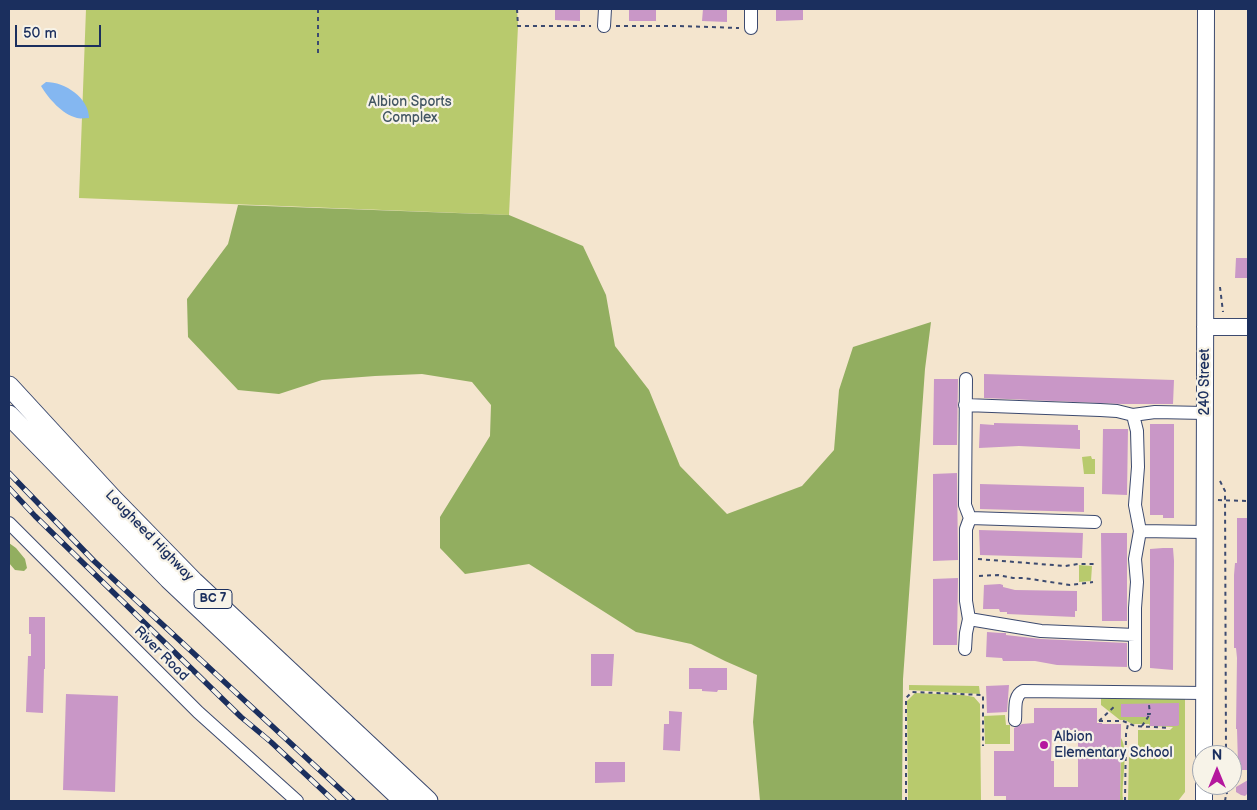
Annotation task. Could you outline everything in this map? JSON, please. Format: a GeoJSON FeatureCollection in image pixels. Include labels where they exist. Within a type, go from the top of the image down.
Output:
{"type":"FeatureCollection","features":[{"type":"Feature","properties":{"kind":"highway","name":"Lougheed Highway"},"geometry":{"type":"LineString","coordinates":[[9,386],[113,499],[194,582],[428,801]]}},
{"type":"Feature","properties":{"kind":"highway","name":"Lougheed Highway"},"geometry":{"type":"LineString","coordinates":[[9,415],[169,579],[404,801]]}},
{"type":"Feature","properties":{"kind":"main road","name":"240 Street"},"geometry":{"type":"LineString","coordinates":[[1204,745],[1206,9]]}},
{"type":"Feature","properties":{"kind":"main road"},"geometry":{"type":"LineString","coordinates":[[1205,327],[1248,327]]}},
{"type":"Feature","properties":{"kind":"street"},"geometry":{"type":"LineString","coordinates":[[604,26],[605,9]]}},
{"type":"Feature","properties":{"kind":"street"},"geometry":{"type":"LineString","coordinates":[[751,9],[751,28]]}},
{"type":"Feature","properties":{"kind":"street"},"geometry":{"type":"LineString","coordinates":[[965,649],[969,619],[966,601],[966,529],[970,518],[965,505],[966,379]]}},
{"type":"Feature","properties":{"kind":"street"},"geometry":{"type":"LineString","coordinates":[[965,405],[1117,411],[1133,415],[1155,412],[1205,413]]}},
{"type":"Feature","properties":{"kind":"street"},"geometry":{"type":"LineString","coordinates":[[1133,415],[1138,467],[1135,505],[1140,531],[1135,559],[1137,582],[1135,665]]}},
{"type":"Feature","properties":{"kind":"street"},"geometry":{"type":"LineString","coordinates":[[970,518],[1096,522]]}},
{"type":"Feature","properties":{"kind":"street","name":"River Road"},"geometry":{"type":"LineString","coordinates":[[9,523],[198,712],[297,801]]}},
{"type":"Feature","properties":{"kind":"street"},"geometry":{"type":"LineString","coordinates":[[1140,531],[1205,532]]}},
{"type":"Feature","properties":{"kind":"street"},"geometry":{"type":"LineString","coordinates":[[969,619],[1041,630],[1135,635]]}},
{"type":"Feature","properties":{"kind":"street"},"geometry":{"type":"LineString","coordinates":[[1015,720],[1016,698],[1023,691],[1205,693]]}},
{"type":"Feature","properties":{"kind":"path"},"geometry":{"type":"LineString","coordinates":[[318,9],[318,53]]}},
{"type":"Feature","properties":{"kind":"path"},"geometry":{"type":"LineString","coordinates":[[517,9],[518,26],[583,26]]}},
{"type":"Feature","properties":{"kind":"path"},"geometry":{"type":"LineString","coordinates":[[625,26],[729,27]]}},
{"type":"Feature","properties":{"kind":"path"},"geometry":{"type":"LineString","coordinates":[[1225,491],[1226,745]]}},
{"type":"Feature","properties":{"kind":"path"},"geometry":{"type":"LineString","coordinates":[[1205,500],[1248,501]]}},
{"type":"Feature","properties":{"kind":"path"},"geometry":{"type":"LineString","coordinates":[[972,559],[1065,566],[1094,564]]}},
{"type":"Feature","properties":{"kind":"path"},"geometry":{"type":"LineString","coordinates":[[973,575],[998,575],[1070,585],[1093,582]]}},
{"type":"Feature","properties":{"kind":"path"},"geometry":{"type":"LineString","coordinates":[[906,801],[906,698],[912,692],[983,695],[983,746]]}},
{"type":"Feature","properties":{"kind":"path"},"geometry":{"type":"LineString","coordinates":[[1119,702],[1099,721],[1170,728]]}},
{"type":"Feature","properties":{"kind":"path"},"geometry":{"type":"LineString","coordinates":[[1142,726],[1150,714]]}},
{"type":"Feature","properties":{"kind":"path"},"geometry":{"type":"LineString","coordinates":[[1125,801],[1126,734],[1128,724]]}},
{"type":"Feature","properties":{"kind":"green space","name":"Albion Sports Complex"},"geometry":{"type":"Polygon","coordinates":[[[86,9],[517,9],[518,26],[509,215],[79,198],[86,9]]]}},
{"type":"Feature","properties":{"kind":"green space"},"geometry":{"type":"Polygon","coordinates":[[[238,205],[509,215],[583,246],[606,295],[615,346],[649,390],[680,466],[727,514],[802,486],[834,450],[839,390],[853,347],[931,322],[925,369],[903,679],[902,801],[760,801],[753,722],[757,675],[691,644],[636,632],[529,564],[465,574],[440,548],[440,517],[490,436],[491,405],[472,382],[422,374],[322,380],[279,394],[238,390],[188,337],[187,299],[228,244],[238,205]]]}},
{"type":"Feature","properties":{"kind":"green space"},"geometry":{"type":"Polygon","coordinates":[[[1091,456],[1092,459],[1095,459],[1095,474],[1084,474],[1082,457],[1091,456]]]}},
{"type":"Feature","properties":{"kind":"green space"},"geometry":{"type":"Polygon","coordinates":[[[9,543],[25,559],[27,568],[24,571],[15,570],[9,563],[9,543]]]}},
{"type":"Feature","properties":{"kind":"green space"},"geometry":{"type":"Polygon","coordinates":[[[1079,565],[1092,566],[1091,581],[1079,582],[1079,565]]]}},
{"type":"Feature","properties":{"kind":"green space"},"geometry":{"type":"Polygon","coordinates":[[[909,685],[979,686],[980,694],[909,690],[909,685]]]}},
{"type":"Feature","properties":{"kind":"green space"},"geometry":{"type":"Polygon","coordinates":[[[915,693],[963,695],[974,697],[980,704],[981,801],[908,801],[907,701],[915,693]]]}},
{"type":"Feature","properties":{"kind":"green space"},"geometry":{"type":"Polygon","coordinates":[[[1101,697],[1185,698],[1185,792],[1178,801],[1128,801],[1129,755],[1136,758],[1138,756],[1138,730],[1170,730],[1173,727],[1132,724],[1125,720],[1120,720],[1101,705],[1101,697]]]}},
{"type":"Feature","properties":{"kind":"green space"},"geometry":{"type":"Polygon","coordinates":[[[1005,715],[1006,725],[1010,725],[1010,744],[985,744],[984,716],[1005,715]]]}},
{"type":"Feature","properties":{"kind":"green space"},"geometry":{"type":"Polygon","coordinates":[[[1121,738],[1125,759],[1123,799],[1120,801],[1121,738]]]}},
{"type":"Feature","properties":{"kind":"water"},"geometry":{"type":"Polygon","coordinates":[[[46,82],[61,85],[75,92],[85,104],[89,118],[77,118],[61,110],[41,86],[46,82]]]}},
{"type":"Feature","properties":{"kind":"building"},"geometry":{"type":"Polygon","coordinates":[[[555,9],[580,9],[580,21],[555,20],[555,9]]]}},
{"type":"Feature","properties":{"kind":"building"},"geometry":{"type":"Polygon","coordinates":[[[629,9],[656,9],[656,21],[629,21],[629,9]]]}},
{"type":"Feature","properties":{"kind":"building"},"geometry":{"type":"Polygon","coordinates":[[[703,9],[727,9],[727,22],[702,21],[703,9]]]}},
{"type":"Feature","properties":{"kind":"building"},"geometry":{"type":"Polygon","coordinates":[[[776,9],[803,9],[803,20],[776,21],[776,9]]]}},
{"type":"Feature","properties":{"kind":"building"},"geometry":{"type":"Polygon","coordinates":[[[1236,258],[1248,258],[1248,278],[1235,278],[1236,258]]]}},
{"type":"Feature","properties":{"kind":"building"},"geometry":{"type":"Polygon","coordinates":[[[984,374],[1174,380],[1173,404],[1122,404],[984,398],[984,374]]]}},
{"type":"Feature","properties":{"kind":"building"},"geometry":{"type":"Polygon","coordinates":[[[934,379],[958,379],[957,445],[933,445],[934,379]]]}},
{"type":"Feature","properties":{"kind":"building"},"geometry":{"type":"Polygon","coordinates":[[[994,423],[1078,425],[1078,430],[1080,430],[1080,449],[1019,446],[979,448],[980,424],[994,425],[994,423]]]}},
{"type":"Feature","properties":{"kind":"building"},"geometry":{"type":"Polygon","coordinates":[[[1150,424],[1174,424],[1174,518],[1163,518],[1163,515],[1150,515],[1150,424]]]}},
{"type":"Feature","properties":{"kind":"building"},"geometry":{"type":"Polygon","coordinates":[[[1103,429],[1128,429],[1127,495],[1102,494],[1103,429]]]}},
{"type":"Feature","properties":{"kind":"building"},"geometry":{"type":"Polygon","coordinates":[[[957,473],[958,560],[933,561],[933,474],[957,473]]]}},
{"type":"Feature","properties":{"kind":"building"},"geometry":{"type":"Polygon","coordinates":[[[980,484],[1084,487],[1084,512],[980,509],[980,484]]]}},
{"type":"Feature","properties":{"kind":"building"},"geometry":{"type":"Polygon","coordinates":[[[1237,518],[1248,518],[1248,770],[1242,770],[1242,745],[1237,745],[1236,729],[1237,658],[1236,648],[1234,648],[1234,575],[1235,563],[1237,563],[1237,518]]]}},
{"type":"Feature","properties":{"kind":"building"},"geometry":{"type":"Polygon","coordinates":[[[979,530],[1083,533],[1082,558],[980,555],[979,530]]]}},
{"type":"Feature","properties":{"kind":"building"},"geometry":{"type":"Polygon","coordinates":[[[1101,533],[1127,533],[1127,621],[1102,621],[1101,533]]]}},
{"type":"Feature","properties":{"kind":"building"},"geometry":{"type":"Polygon","coordinates":[[[1173,548],[1173,670],[1150,668],[1150,549],[1173,548]]]}},
{"type":"Feature","properties":{"kind":"building"},"geometry":{"type":"Polygon","coordinates":[[[958,578],[957,645],[933,645],[933,579],[958,578]]]}},
{"type":"Feature","properties":{"kind":"building"},"geometry":{"type":"Polygon","coordinates":[[[1000,584],[1003,587],[1015,590],[1077,591],[1077,611],[1075,611],[1075,617],[1007,614],[1007,612],[1000,612],[999,609],[983,609],[984,585],[1000,584]]]}},
{"type":"Feature","properties":{"kind":"building"},"geometry":{"type":"Polygon","coordinates":[[[29,617],[45,617],[43,713],[26,712],[28,656],[31,656],[29,617]]]}},
{"type":"Feature","properties":{"kind":"building"},"geometry":{"type":"Polygon","coordinates":[[[987,632],[1041,639],[1127,643],[1127,667],[1057,665],[1035,661],[1003,661],[1002,658],[986,657],[987,632]]]}},
{"type":"Feature","properties":{"kind":"building"},"geometry":{"type":"Polygon","coordinates":[[[591,654],[614,654],[612,686],[591,686],[591,654]]]}},
{"type":"Feature","properties":{"kind":"building"},"geometry":{"type":"Polygon","coordinates":[[[689,668],[727,668],[727,690],[718,690],[717,692],[689,689],[689,668]]]}},
{"type":"Feature","properties":{"kind":"building"},"geometry":{"type":"Polygon","coordinates":[[[1009,685],[1007,712],[987,713],[986,686],[1009,685]]]}},
{"type":"Feature","properties":{"kind":"building"},"geometry":{"type":"Polygon","coordinates":[[[66,694],[118,696],[115,792],[63,790],[66,694]]]}},
{"type":"Feature","properties":{"kind":"building"},"geometry":{"type":"Polygon","coordinates":[[[1179,703],[1179,725],[1177,726],[1150,726],[1150,717],[1121,717],[1121,704],[1179,703]]]}},
{"type":"Feature","properties":{"kind":"building"},"geometry":{"type":"Polygon","coordinates":[[[1034,708],[1097,708],[1097,723],[1121,724],[1120,801],[1006,801],[1006,796],[994,796],[994,751],[1014,751],[1014,728],[1022,724],[1034,723],[1034,708]],[[1052,730],[1051,761],[1054,761],[1054,787],[1078,787],[1078,730],[1052,730]]]}},
{"type":"Feature","properties":{"kind":"building"},"geometry":{"type":"Polygon","coordinates":[[[669,711],[682,712],[680,751],[663,750],[664,724],[669,724],[669,711]]]}},
{"type":"Feature","properties":{"kind":"building"},"geometry":{"type":"Polygon","coordinates":[[[595,762],[625,762],[625,782],[595,783],[595,762]]]}},
{"type":"Feature","properties":{"kind":"building"},"geometry":{"type":"Polygon","coordinates":[[[1248,780],[1248,793],[1245,796],[1241,795],[1242,784],[1248,780]]]}},
{"type":"Feature","properties":{"kind":"railway"},"geometry":{"type":"LineString","coordinates":[[9,473],[94,561],[353,801]]}},
{"type":"Feature","properties":{"kind":"railway"},"geometry":{"type":"LineString","coordinates":[[9,488],[35,516],[241,717],[271,742],[334,801]]}},
{"type":"Feature","properties":{"kind":"place","name":"Albion Elementary School"},"geometry":{"type":"Point","coordinates":[1044,745]}}]}
